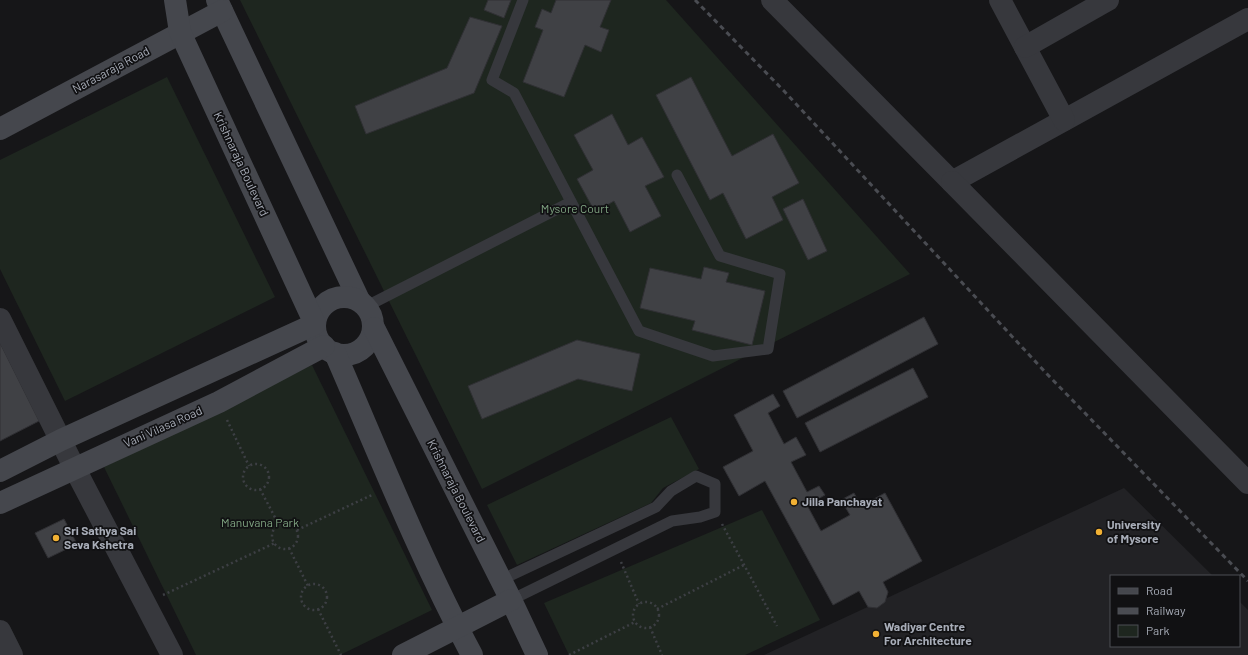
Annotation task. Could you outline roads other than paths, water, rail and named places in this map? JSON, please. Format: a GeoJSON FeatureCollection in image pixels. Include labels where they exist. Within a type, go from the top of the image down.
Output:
{"type":"FeatureCollection","features":[{"type":"Feature","properties":{"kind":"main road","name":"Krishnaraja Boulevard"},"geometry":{"type":"LineString","coordinates":[[175,0],[180,32],[315,324]]}},
{"type":"Feature","properties":{"kind":"main road","name":"Narasaraja Road"},"geometry":{"type":"LineString","coordinates":[[0,129],[180,32],[220,5]]}},
{"type":"Feature","properties":{"kind":"main road"},"geometry":{"type":"LineString","coordinates":[[220,5],[363,303],[373,320],[374,328],[371,338],[358,351],[349,354],[330,350]]}},
{"type":"Feature","properties":{"kind":"main road"},"geometry":{"type":"LineString","coordinates":[[363,303],[350,297],[340,297],[330,300],[323,306],[317,315],[315,324],[319,340],[330,350],[458,628],[472,655]]}},
{"type":"Feature","properties":{"kind":"main road"},"geometry":{"type":"LineString","coordinates":[[0,472],[61,440],[315,324]]}},
{"type":"Feature","properties":{"kind":"main road","name":"Krishnaraja Boulevard"},"geometry":{"type":"LineString","coordinates":[[374,328],[511,600],[537,655]]}},
{"type":"Feature","properties":{"kind":"main road","name":"Vani Vilasa Road"},"geometry":{"type":"LineString","coordinates":[[0,503],[74,467],[330,350]]}},
{"type":"Feature","properties":{"kind":"main road"},"geometry":{"type":"LineString","coordinates":[[403,655],[511,600]]}},
{"type":"Feature","properties":{"kind":"street"},"geometry":{"type":"LineString","coordinates":[[772,0],[1248,483]]}},
{"type":"Feature","properties":{"kind":"street"},"geometry":{"type":"LineString","coordinates":[[1000,0],[1064,120]]}},
{"type":"Feature","properties":{"kind":"street"},"geometry":{"type":"LineString","coordinates":[[1025,47],[1108,0]]}},
{"type":"Feature","properties":{"kind":"street"},"geometry":{"type":"LineString","coordinates":[[952,182],[1248,19]]}},
{"type":"Feature","properties":{"kind":"street"},"geometry":{"type":"LineString","coordinates":[[0,319],[74,467],[172,655]]}},
{"type":"Feature","properties":{"kind":"street"},"geometry":{"type":"LineString","coordinates":[[0,631],[12,655]]}},
{"type":"Feature","properties":{"kind":"lane"},"geometry":{"type":"LineString","coordinates":[[523,0],[492,80],[514,93],[639,331],[713,356],[768,349],[780,274],[720,256],[678,175]]}},
{"type":"Feature","properties":{"kind":"lane"},"geometry":{"type":"LineString","coordinates":[[363,303],[571,202]]}},
{"type":"Feature","properties":{"kind":"lane"},"geometry":{"type":"LineString","coordinates":[[501,580],[656,507],[671,491],[696,476],[716,484],[715,512],[700,517],[672,521],[511,600]]}},
{"type":"Feature","properties":{"kind":"railway"},"geometry":{"type":"LineString","coordinates":[[695,0],[784,91],[1047,374],[1248,581]]}},
{"type":"Feature","properties":{"kind":"place","name":"Jilla Panchayat"},"geometry":{"type":"Point","coordinates":[794,502]}},
{"type":"Feature","properties":{"kind":"place","name":"University of Mysore"},"geometry":{"type":"Point","coordinates":[1099,532]}},
{"type":"Feature","properties":{"kind":"place","name":"Sri Sathya Sai Seva Kshetra"},"geometry":{"type":"Point","coordinates":[56,538]}},
{"type":"Feature","properties":{"kind":"place","name":"Wadiyar Centre For Architecture"},"geometry":{"type":"Point","coordinates":[876,634]}},
{"type":"Feature","properties":{"kind":"park label","name":"Mysore Court"},"geometry":{"type":"Point","coordinates":[575,209]}},
{"type":"Feature","properties":{"kind":"park label","name":"Manuvana Park"},"geometry":{"type":"Point","coordinates":[260,523]}}]}
